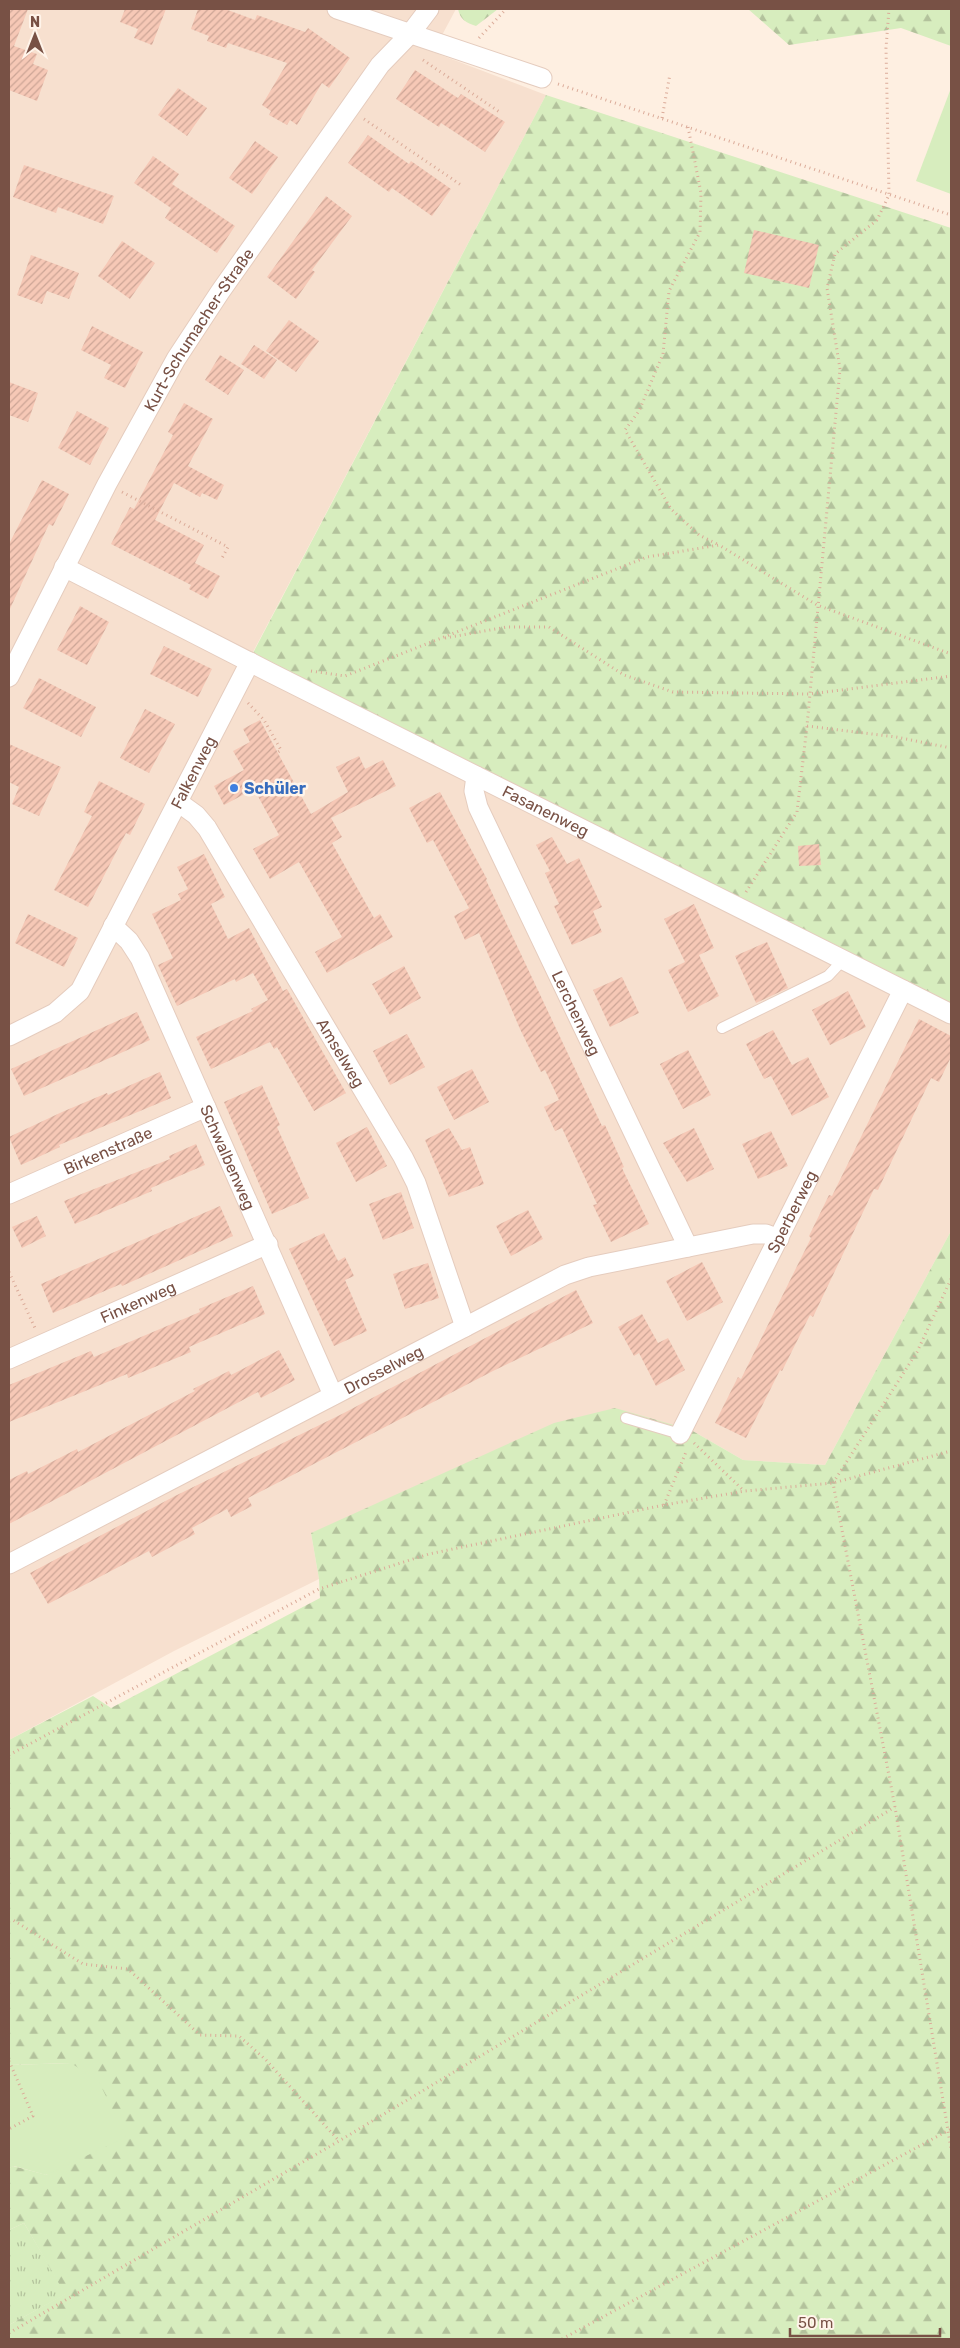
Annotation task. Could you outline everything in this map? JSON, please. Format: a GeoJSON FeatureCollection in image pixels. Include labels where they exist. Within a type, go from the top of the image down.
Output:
{"type":"FeatureCollection","features":[{"type":"Feature","properties":{"kind":"street"},"geometry":{"type":"LineString","coordinates":[[337,9],[404,40],[466,53],[542,78]]}},
{"type":"Feature","properties":{"kind":"street","name":"Kurt-Schumacher-Straße"},"geometry":{"type":"LineString","coordinates":[[9,677],[107,484],[176,359],[220,292],[380,65],[430,9]]}},
{"type":"Feature","properties":{"kind":"street"},"geometry":{"type":"LineString","coordinates":[[64,567],[250,662]]}},
{"type":"Feature","properties":{"kind":"street","name":"Falkenweg"},"geometry":{"type":"LineString","coordinates":[[9,1036],[41,1022],[69,1003],[80,991],[250,662]]}},
{"type":"Feature","properties":{"kind":"street","name":"Fasanenweg"},"geometry":{"type":"LineString","coordinates":[[250,662],[951,1014]]}},
{"type":"Feature","properties":{"kind":"street","name":"Lerchenweg"},"geometry":{"type":"LineString","coordinates":[[476,776],[474,791],[478,808],[688,1247]]}},
{"type":"Feature","properties":{"kind":"street","name":"Amselweg"},"geometry":{"type":"LineString","coordinates":[[178,802],[196,815],[207,828],[403,1157],[416,1183],[465,1327]]}},
{"type":"Feature","properties":{"kind":"street","name":"Schwalbenweg"},"geometry":{"type":"LineString","coordinates":[[114,926],[129,941],[140,958],[334,1395]]}},
{"type":"Feature","properties":{"kind":"street","name":"Sperberweg"},"geometry":{"type":"LineString","coordinates":[[680,1434],[903,990]]}},
{"type":"Feature","properties":{"kind":"street","name":"Birkenstraße"},"geometry":{"type":"LineString","coordinates":[[9,1194],[206,1107]]}},
{"type":"Feature","properties":{"kind":"street","name":"Drosselweg"},"geometry":{"type":"LineString","coordinates":[[9,1564],[565,1275],[589,1267],[753,1234],[766,1234],[779,1239]]}},
{"type":"Feature","properties":{"kind":"street","name":"Finkenweg"},"geometry":{"type":"LineString","coordinates":[[9,1359],[268,1244]]}},
{"type":"Feature","properties":{"kind":"lane"},"geometry":{"type":"LineString","coordinates":[[722,1028],[828,976],[843,960]]}},
{"type":"Feature","properties":{"kind":"lane"},"geometry":{"type":"LineString","coordinates":[[626,1418],[680,1434]]}},
{"type":"Feature","properties":{"kind":"path"},"geometry":{"type":"LineString","coordinates":[[466,53],[506,9]]}},
{"type":"Feature","properties":{"kind":"path"},"geometry":{"type":"LineString","coordinates":[[736,906],[797,812],[807,726],[840,369],[828,288],[835,254],[876,220],[889,195],[886,48],[888,9]]}},
{"type":"Feature","properties":{"kind":"path"},"geometry":{"type":"LineString","coordinates":[[404,40],[414,54],[502,113]]}},
{"type":"Feature","properties":{"kind":"path"},"geometry":{"type":"LineString","coordinates":[[662,118],[670,74]]}},
{"type":"Feature","properties":{"kind":"path"},"geometry":{"type":"LineString","coordinates":[[542,78],[951,215]]}},
{"type":"Feature","properties":{"kind":"path"},"geometry":{"type":"LineString","coordinates":[[349,109],[461,185]]}},
{"type":"Feature","properties":{"kind":"path"},"geometry":{"type":"LineString","coordinates":[[688,127],[701,193],[700,232],[668,291],[663,354],[639,411],[625,430],[671,508],[698,535],[719,545],[817,605],[951,654]]}},
{"type":"Feature","properties":{"kind":"path"},"geometry":{"type":"LineString","coordinates":[[107,484],[228,546],[221,560]]}},
{"type":"Feature","properties":{"kind":"path"},"geometry":{"type":"LineString","coordinates":[[305,670],[345,676],[647,557],[719,545]]}},
{"type":"Feature","properties":{"kind":"path"},"geometry":{"type":"LineString","coordinates":[[436,640],[508,627],[549,627],[624,675],[673,692],[810,694],[951,676]]}},
{"type":"Feature","properties":{"kind":"path"},"geometry":{"type":"LineString","coordinates":[[234,692],[264,720],[281,750],[278,752]]}},
{"type":"Feature","properties":{"kind":"path"},"geometry":{"type":"LineString","coordinates":[[807,726],[896,737],[951,748]]}},
{"type":"Feature","properties":{"kind":"path"},"geometry":{"type":"LineString","coordinates":[[9,1272],[43,1344]]}},
{"type":"Feature","properties":{"kind":"path"},"geometry":{"type":"LineString","coordinates":[[951,1279],[917,1352],[833,1483],[895,1807],[951,2149]]}},
{"type":"Feature","properties":{"kind":"path"},"geometry":{"type":"LineString","coordinates":[[664,1505],[691,1440],[745,1491]]}},
{"type":"Feature","properties":{"kind":"path"},"geometry":{"type":"LineString","coordinates":[[9,1755],[319,1589],[429,1554],[664,1505],[745,1491],[833,1483],[951,1451]]}},
{"type":"Feature","properties":{"kind":"path"},"geometry":{"type":"LineString","coordinates":[[9,2333],[339,2142],[895,1807]]}},
{"type":"Feature","properties":{"kind":"path"},"geometry":{"type":"LineString","coordinates":[[9,1921],[14,1920],[83,1964],[128,1969],[200,2035],[239,2036],[266,2060],[339,2142]]}},
{"type":"Feature","properties":{"kind":"path"},"geometry":{"type":"LineString","coordinates":[[9,2061],[33,2116],[9,2129]]}},
{"type":"Feature","properties":{"kind":"path"},"geometry":{"type":"LineString","coordinates":[[562,2339],[949,2130]]}},
{"type":"Feature","properties":{"kind":"shaded area"},"geometry":{"type":"Polygon","coordinates":[[[9,9],[456,9],[433,52],[546,95],[253,652],[951,1005],[951,1231],[825,1465],[743,1460],[691,1430],[311,1533],[319,1579],[174,1651],[9,1740],[9,9]]]}},
{"type":"Feature","properties":{"kind":"green space"},"geometry":{"type":"Polygon","coordinates":[[[458,9],[498,9],[476,26],[464,20],[458,9]]]}},
{"type":"Feature","properties":{"kind":"green space"},"geometry":{"type":"Polygon","coordinates":[[[748,9],[951,9],[951,46],[901,28],[789,45],[748,9]]]}},
{"type":"Feature","properties":{"kind":"green space"},"geometry":{"type":"Polygon","coordinates":[[[951,88],[951,194],[916,181],[951,88]]]}},
{"type":"Feature","properties":{"kind":"green space"},"geometry":{"type":"Polygon","coordinates":[[[546,95],[951,228],[951,1005],[253,653],[546,95]]]}},
{"type":"Feature","properties":{"kind":"green space"},"geometry":{"type":"Polygon","coordinates":[[[951,1231],[951,2339],[9,2339],[9,2325],[65,2294],[24,2223],[9,2230],[9,2168],[13,2166],[47,2175],[71,2063],[9,2065],[9,1740],[93,1696],[111,1708],[320,1598],[319,1579],[311,1533],[554,1423],[615,1408],[691,1430],[743,1460],[825,1465],[951,1231]]]}},
{"type":"Feature","properties":{"kind":"green space"},"geometry":{"type":"Polygon","coordinates":[[[71,2063],[99,2082],[126,2137],[46,2175],[14,2166],[9,2168],[9,2065],[71,2063]]]}},
{"type":"Feature","properties":{"kind":"green space"},"geometry":{"type":"Polygon","coordinates":[[[24,2223],[66,2294],[9,2325],[9,2230],[24,2223]]]}},
{"type":"Feature","properties":{"kind":"building"},"geometry":{"type":"Polygon","coordinates":[[[9,9],[28,9],[14,46],[37,54],[33,64],[48,70],[37,101],[9,90],[9,9]]]}},
{"type":"Feature","properties":{"kind":"building"},"geometry":{"type":"Polygon","coordinates":[[[125,9],[166,9],[152,45],[134,38],[138,29],[120,22],[125,9]]]}},
{"type":"Feature","properties":{"kind":"building"},"geometry":{"type":"Polygon","coordinates":[[[198,9],[225,9],[255,20],[257,15],[305,32],[308,28],[350,58],[329,88],[322,83],[297,125],[290,120],[287,125],[269,115],[271,111],[262,105],[287,63],[228,43],[226,48],[207,41],[209,36],[191,29],[198,9]]]}},
{"type":"Feature","properties":{"kind":"building"},"geometry":{"type":"Polygon","coordinates":[[[415,70],[458,98],[461,94],[505,122],[485,152],[441,123],[439,127],[396,99],[415,70]]]}},
{"type":"Feature","properties":{"kind":"building"},"geometry":{"type":"Polygon","coordinates":[[[178,88],[207,108],[187,136],[158,115],[178,88]]]}},
{"type":"Feature","properties":{"kind":"building"},"geometry":{"type":"Polygon","coordinates":[[[368,135],[409,164],[411,161],[451,189],[432,216],[392,188],[389,192],[348,163],[368,135]]]}},
{"type":"Feature","properties":{"kind":"building"},"geometry":{"type":"Polygon","coordinates":[[[255,141],[278,157],[252,194],[229,178],[255,141]]]}},
{"type":"Feature","properties":{"kind":"building"},"geometry":{"type":"Polygon","coordinates":[[[153,156],[179,174],[172,184],[235,226],[217,253],[165,218],[171,208],[134,183],[153,156]]]}},
{"type":"Feature","properties":{"kind":"building"},"geometry":{"type":"Polygon","coordinates":[[[24,165],[114,196],[103,224],[58,207],[56,213],[13,197],[24,165]]]}},
{"type":"Feature","properties":{"kind":"building"},"geometry":{"type":"Polygon","coordinates":[[[326,196],[352,216],[312,270],[315,272],[296,299],[267,277],[326,196]]]}},
{"type":"Feature","properties":{"kind":"building"},"geometry":{"type":"Polygon","coordinates":[[[754,230],[819,245],[809,288],[744,273],[754,230]]]}},
{"type":"Feature","properties":{"kind":"building"},"geometry":{"type":"Polygon","coordinates":[[[122,241],[155,263],[130,299],[98,276],[122,241]]]}},
{"type":"Feature","properties":{"kind":"building"},"geometry":{"type":"Polygon","coordinates":[[[31,255],[79,273],[69,299],[47,291],[42,304],[17,295],[31,255]]]}},
{"type":"Feature","properties":{"kind":"building"},"geometry":{"type":"Polygon","coordinates":[[[289,320],[319,341],[296,372],[266,351],[289,320]]]}},
{"type":"Feature","properties":{"kind":"building"},"geometry":{"type":"Polygon","coordinates":[[[92,326],[143,352],[125,388],[104,378],[111,365],[81,350],[92,326]]]}},
{"type":"Feature","properties":{"kind":"building"},"geometry":{"type":"Polygon","coordinates":[[[254,345],[277,360],[264,379],[241,364],[254,345]]]}},
{"type":"Feature","properties":{"kind":"building"},"geometry":{"type":"Polygon","coordinates":[[[220,355],[244,370],[228,395],[205,380],[220,355]]]}},
{"type":"Feature","properties":{"kind":"building"},"geometry":{"type":"Polygon","coordinates":[[[9,382],[38,393],[28,422],[9,415],[9,382]]]}},
{"type":"Feature","properties":{"kind":"building"},"geometry":{"type":"Polygon","coordinates":[[[184,403],[213,419],[188,466],[224,485],[217,500],[202,493],[200,497],[174,483],[155,520],[204,545],[195,563],[220,576],[208,599],[189,589],[191,585],[111,544],[130,507],[134,509],[173,435],[168,432],[184,403]]]}},
{"type":"Feature","properties":{"kind":"building"},"geometry":{"type":"Polygon","coordinates":[[[77,411],[109,428],[90,465],[58,448],[77,411]]]}},
{"type":"Feature","properties":{"kind":"building"},"geometry":{"type":"Polygon","coordinates":[[[42,480],[69,494],[53,526],[49,524],[9,611],[9,544],[42,480]]]}},
{"type":"Feature","properties":{"kind":"building"},"geometry":{"type":"Polygon","coordinates":[[[80,606],[109,622],[87,665],[57,650],[80,606]]]}},
{"type":"Feature","properties":{"kind":"building"},"geometry":{"type":"Polygon","coordinates":[[[164,646],[212,669],[198,697],[150,674],[164,646]]]}},
{"type":"Feature","properties":{"kind":"building"},"geometry":{"type":"Polygon","coordinates":[[[39,678],[96,707],[81,737],[23,708],[39,678]]]}},
{"type":"Feature","properties":{"kind":"building"},"geometry":{"type":"Polygon","coordinates":[[[145,709],[175,724],[149,773],[120,758],[145,709]]]}},
{"type":"Feature","properties":{"kind":"building"},"geometry":{"type":"Polygon","coordinates":[[[260,720],[311,814],[348,792],[336,767],[359,756],[365,769],[383,760],[396,786],[331,818],[342,837],[332,843],[374,918],[380,914],[393,937],[327,973],[315,952],[342,937],[299,862],[270,879],[253,849],[279,835],[254,789],[224,805],[214,786],[244,770],[233,751],[250,742],[243,729],[260,720]]]}},
{"type":"Feature","properties":{"kind":"building"},"geometry":{"type":"Polygon","coordinates":[[[9,744],[61,767],[39,816],[12,804],[19,787],[9,782],[9,744]]]}},
{"type":"Feature","properties":{"kind":"building"},"geometry":{"type":"Polygon","coordinates":[[[99,781],[145,804],[130,835],[126,833],[88,907],[54,890],[92,816],[84,812],[99,781]]]}},
{"type":"Feature","properties":{"kind":"building"},"geometry":{"type":"Polygon","coordinates":[[[440,792],[487,879],[602,1126],[605,1125],[624,1167],[622,1168],[649,1224],[611,1242],[593,1205],[597,1204],[562,1128],[555,1131],[544,1107],[559,1100],[545,1070],[541,1072],[520,1029],[479,933],[465,940],[454,916],[469,908],[433,840],[427,843],[409,808],[440,792]]]}},
{"type":"Feature","properties":{"kind":"building"},"geometry":{"type":"Polygon","coordinates":[[[552,837],[567,864],[579,858],[602,907],[593,911],[602,932],[572,945],[554,906],[559,904],[545,873],[550,871],[536,845],[552,837]]]}},
{"type":"Feature","properties":{"kind":"building"},"geometry":{"type":"Polygon","coordinates":[[[819,844],[821,865],[799,866],[798,846],[819,844]]]}},
{"type":"Feature","properties":{"kind":"building"},"geometry":{"type":"Polygon","coordinates":[[[204,854],[225,897],[211,904],[228,939],[249,928],[283,991],[287,989],[346,1093],[314,1111],[277,1047],[274,1049],[270,1042],[211,1069],[196,1037],[253,1011],[251,1009],[268,1000],[253,973],[236,982],[235,979],[177,1006],[158,965],[173,958],[152,914],[181,900],[178,894],[188,889],[177,867],[204,854]]]}},
{"type":"Feature","properties":{"kind":"building"},"geometry":{"type":"Polygon","coordinates":[[[694,904],[714,948],[699,955],[719,996],[688,1012],[668,970],[685,962],[664,919],[694,904]]]}},
{"type":"Feature","properties":{"kind":"building"},"geometry":{"type":"Polygon","coordinates":[[[28,914],[78,938],[64,967],[15,943],[28,914]]]}},
{"type":"Feature","properties":{"kind":"building"},"geometry":{"type":"Polygon","coordinates":[[[767,942],[788,988],[756,1003],[735,956],[767,942]]]}},
{"type":"Feature","properties":{"kind":"building"},"geometry":{"type":"Polygon","coordinates":[[[404,966],[421,998],[390,1015],[372,984],[404,966]]]}},
{"type":"Feature","properties":{"kind":"building"},"geometry":{"type":"Polygon","coordinates":[[[622,977],[639,1013],[610,1027],[593,990],[622,977]]]}},
{"type":"Feature","properties":{"kind":"building"},"geometry":{"type":"Polygon","coordinates":[[[848,991],[866,1027],[830,1045],[812,1010],[848,991]]]}},
{"type":"Feature","properties":{"kind":"building"},"geometry":{"type":"Polygon","coordinates":[[[137,1012],[150,1040],[24,1096],[11,1069],[137,1012]]]}},
{"type":"Feature","properties":{"kind":"building"},"geometry":{"type":"Polygon","coordinates":[[[919,1019],[951,1036],[951,1057],[939,1082],[931,1078],[878,1190],[874,1189],[813,1317],[810,1315],[746,1438],[715,1423],[738,1377],[741,1379],[811,1238],[809,1236],[829,1195],[832,1196],[919,1019]]]}},
{"type":"Feature","properties":{"kind":"building"},"geometry":{"type":"Polygon","coordinates":[[[773,1030],[792,1065],[808,1057],[829,1097],[792,1116],[771,1076],[764,1079],[746,1044],[773,1030]]]}},
{"type":"Feature","properties":{"kind":"building"},"geometry":{"type":"Polygon","coordinates":[[[407,1034],[425,1067],[390,1085],[373,1051],[407,1034]]]}},
{"type":"Feature","properties":{"kind":"building"},"geometry":{"type":"Polygon","coordinates":[[[688,1050],[711,1095],[683,1109],[660,1064],[688,1050]]]}},
{"type":"Feature","properties":{"kind":"building"},"geometry":{"type":"Polygon","coordinates":[[[472,1069],[489,1102],[454,1120],[437,1087],[472,1069]]]}},
{"type":"Feature","properties":{"kind":"building"},"geometry":{"type":"Polygon","coordinates":[[[160,1072],[171,1098],[59,1145],[60,1147],[21,1165],[9,1137],[62,1112],[107,1093],[108,1095],[160,1072]]]}},
{"type":"Feature","properties":{"kind":"building"},"geometry":{"type":"Polygon","coordinates":[[[262,1085],[280,1125],[277,1127],[309,1198],[272,1214],[224,1102],[262,1085]]]}},
{"type":"Feature","properties":{"kind":"building"},"geometry":{"type":"Polygon","coordinates":[[[367,1127],[387,1166],[356,1182],[336,1143],[367,1127]]]}},
{"type":"Feature","properties":{"kind":"building"},"geometry":{"type":"Polygon","coordinates":[[[449,1128],[462,1150],[470,1147],[484,1184],[449,1197],[425,1140],[449,1128]]]}},
{"type":"Feature","properties":{"kind":"building"},"geometry":{"type":"Polygon","coordinates":[[[694,1128],[714,1169],[687,1182],[663,1143],[694,1128]]]}},
{"type":"Feature","properties":{"kind":"building"},"geometry":{"type":"Polygon","coordinates":[[[771,1131],[788,1166],[758,1179],[742,1144],[771,1131]]]}},
{"type":"Feature","properties":{"kind":"building"},"geometry":{"type":"Polygon","coordinates":[[[196,1144],[205,1165],[151,1188],[152,1191],[75,1224],[64,1201],[170,1159],[169,1156],[196,1144]]]}},
{"type":"Feature","properties":{"kind":"building"},"geometry":{"type":"Polygon","coordinates":[[[401,1192],[414,1228],[383,1240],[369,1204],[401,1192]]]}},
{"type":"Feature","properties":{"kind":"building"},"geometry":{"type":"Polygon","coordinates":[[[220,1206],[233,1236],[122,1286],[121,1284],[53,1313],[41,1284],[220,1206]]]}},
{"type":"Feature","properties":{"kind":"building"},"geometry":{"type":"Polygon","coordinates":[[[528,1210],[543,1239],[511,1256],[496,1226],[528,1210]]]}},
{"type":"Feature","properties":{"kind":"building"},"geometry":{"type":"Polygon","coordinates":[[[37,1216],[46,1236],[22,1248],[12,1227],[37,1216]]]}},
{"type":"Feature","properties":{"kind":"building"},"geometry":{"type":"Polygon","coordinates":[[[324,1233],[338,1261],[345,1257],[354,1276],[345,1280],[367,1331],[334,1346],[289,1249],[324,1233]]]}},
{"type":"Feature","properties":{"kind":"building"},"geometry":{"type":"Polygon","coordinates":[[[702,1262],[723,1302],[687,1321],[666,1281],[702,1262]]]}},
{"type":"Feature","properties":{"kind":"building"},"geometry":{"type":"Polygon","coordinates":[[[428,1263],[439,1298],[405,1309],[393,1274],[428,1263]]]}},
{"type":"Feature","properties":{"kind":"building"},"geometry":{"type":"Polygon","coordinates":[[[253,1286],[265,1314],[189,1347],[191,1352],[128,1378],[127,1374],[9,1422],[9,1385],[91,1351],[94,1357],[200,1312],[199,1309],[253,1286]]]}},
{"type":"Feature","properties":{"kind":"building"},"geometry":{"type":"Polygon","coordinates":[[[576,1290],[593,1323],[493,1371],[248,1498],[252,1506],[231,1517],[227,1509],[192,1528],[195,1534],[152,1557],[149,1551],[48,1604],[30,1573],[175,1496],[342,1414],[576,1290]]]}},
{"type":"Feature","properties":{"kind":"building"},"geometry":{"type":"Polygon","coordinates":[[[642,1314],[658,1343],[668,1338],[685,1370],[656,1386],[639,1353],[634,1356],[618,1327],[642,1314]]]}},
{"type":"Feature","properties":{"kind":"building"},"geometry":{"type":"Polygon","coordinates":[[[279,1350],[295,1380],[261,1398],[258,1392],[9,1524],[9,1480],[27,1471],[28,1474],[77,1449],[78,1452],[195,1391],[193,1389],[229,1371],[231,1375],[279,1350]]]}},
{"type":"Feature","properties":{"kind":"place","name":"Schüler"},"geometry":{"type":"Point","coordinates":[234,788]}}]}
